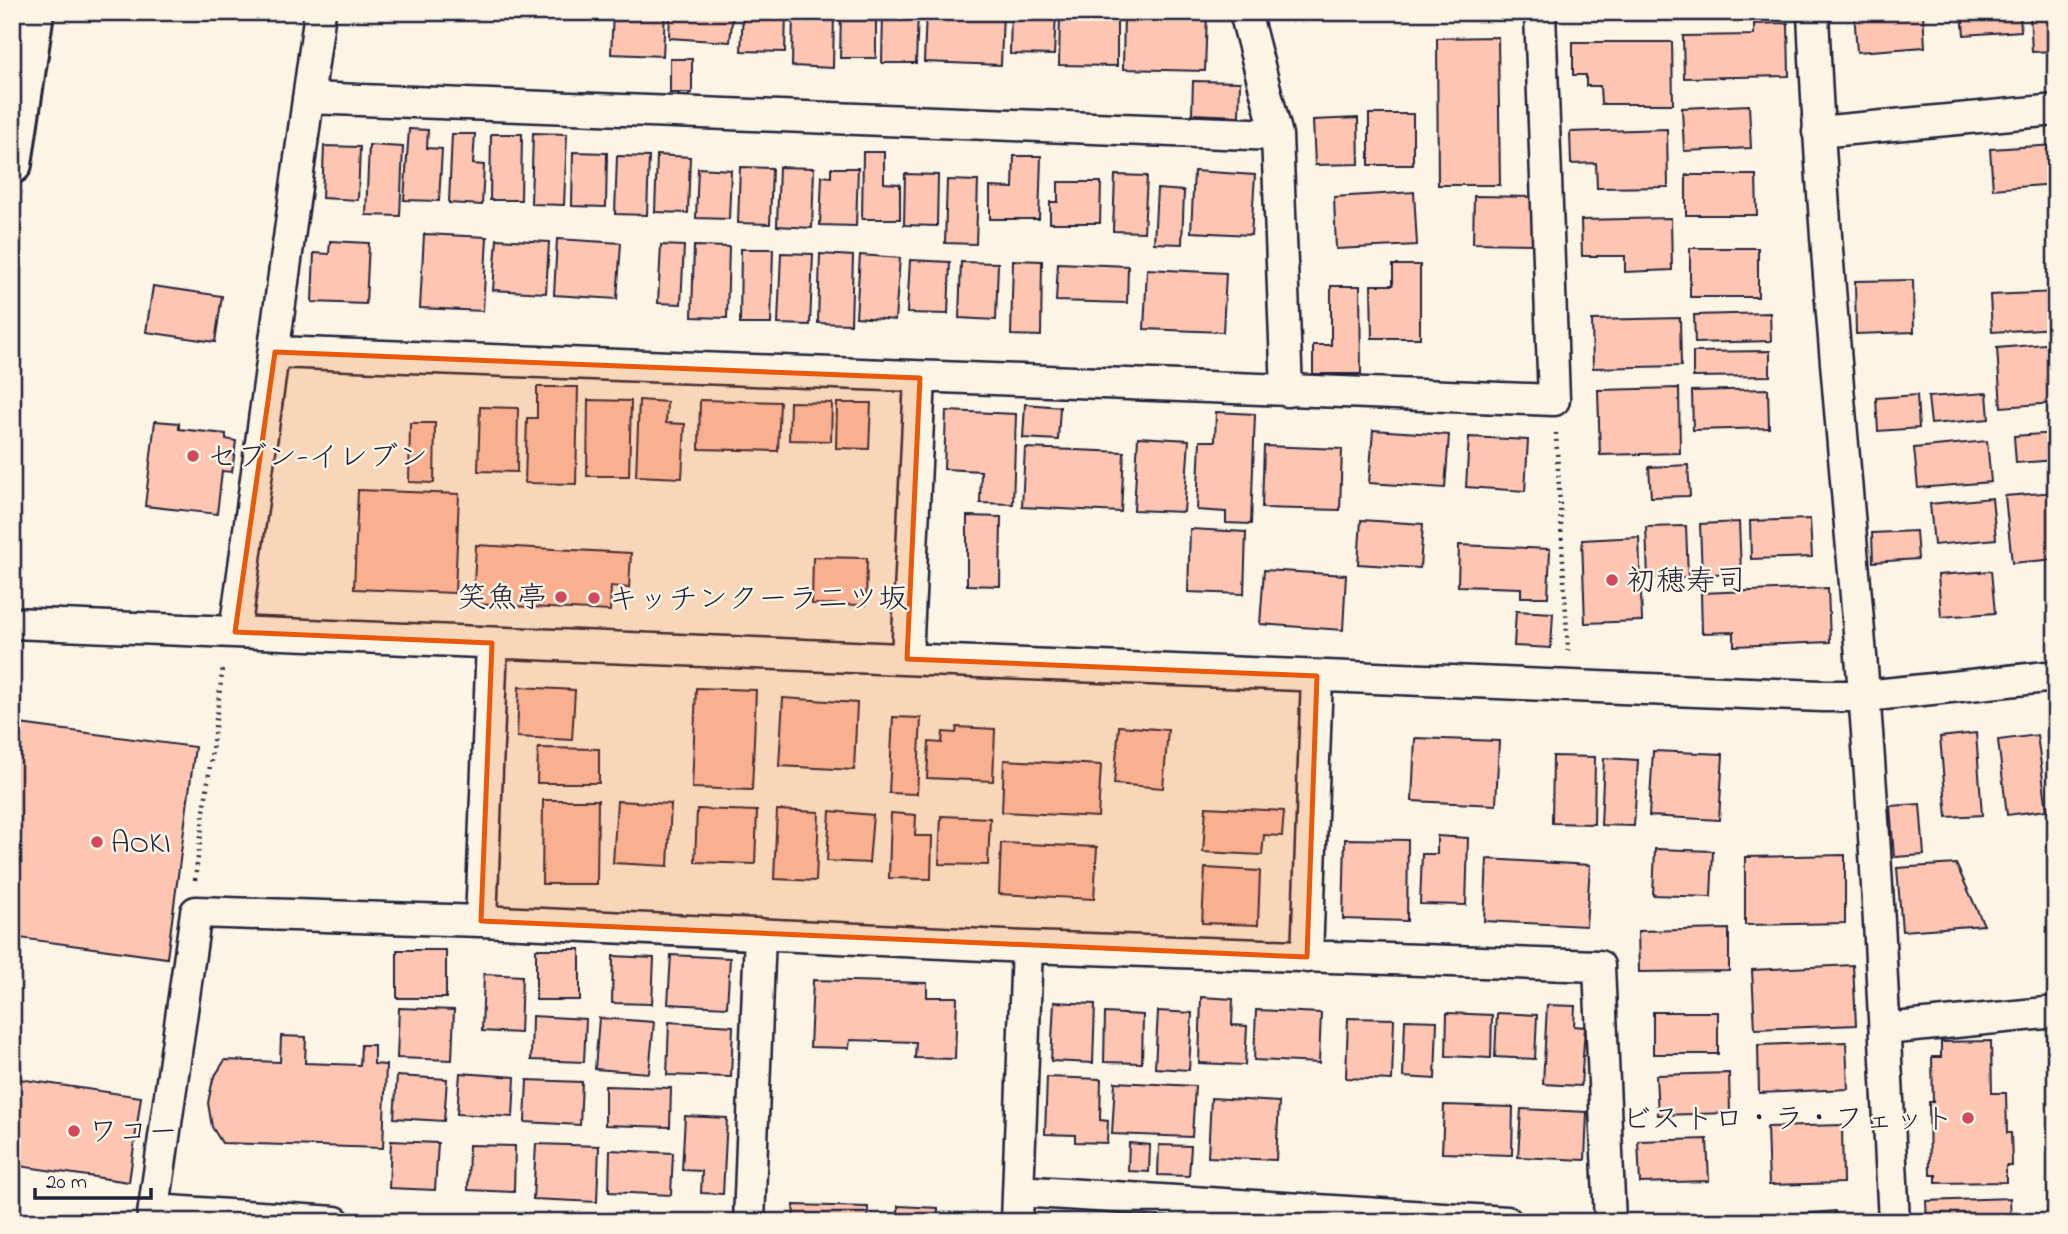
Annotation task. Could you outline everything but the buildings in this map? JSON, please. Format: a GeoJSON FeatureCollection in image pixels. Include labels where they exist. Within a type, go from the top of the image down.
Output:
{"type":"FeatureCollection","features":[{"type":"Feature","properties":{"kind":"main road"},"geometry":{"type":"LineString","coordinates":[[12,164],[34,12]]}},
{"type":"Feature","properties":{"kind":"street"},"geometry":{"type":"LineString","coordinates":[[230,645],[275,352],[320,12]]}},
{"type":"Feature","properties":{"kind":"street"},"geometry":{"type":"LineString","coordinates":[[1245,12],[1277,135],[1287,391]]}},
{"type":"Feature","properties":{"kind":"street"},"geometry":{"type":"LineString","coordinates":[[275,352],[1554,400],[1540,12]]}},
{"type":"Feature","properties":{"kind":"street"},"geometry":{"type":"LineString","coordinates":[[1813,12],[1818,132],[1865,696],[1894,1222]]}},
{"type":"Feature","properties":{"kind":"street"},"geometry":{"type":"LineString","coordinates":[[308,99],[1277,135]]}},
{"type":"Feature","properties":{"kind":"street"},"geometry":{"type":"LineString","coordinates":[[1818,132],[2056,110]]}},
{"type":"Feature","properties":{"kind":"street"},"geometry":{"type":"LineString","coordinates":[[907,659],[919,378]]}},
{"type":"Feature","properties":{"kind":"street"},"geometry":{"type":"LineString","coordinates":[[12,623],[230,645],[492,643],[1317,677],[1865,696],[2056,676]]}},
{"type":"Feature","properties":{"kind":"street"},"geometry":{"type":"LineString","coordinates":[[481,921],[492,643]]}},
{"type":"Feature","properties":{"kind":"street"},"geometry":{"type":"LineString","coordinates":[[1307,957],[1317,677]]}},
{"type":"Feature","properties":{"kind":"street"},"geometry":{"type":"LineString","coordinates":[[335,1222],[153,1216],[196,912],[481,921],[1027,947],[1599,966],[1610,1222]]}},
{"type":"Feature","properties":{"kind":"street"},"geometry":{"type":"LineString","coordinates":[[749,1222],[760,934]]}},
{"type":"Feature","properties":{"kind":"street"},"geometry":{"type":"LineString","coordinates":[[1017,1222],[1027,947]]}},
{"type":"Feature","properties":{"kind":"street"},"geometry":{"type":"LineString","coordinates":[[1885,1029],[2056,1012]]}},
{"type":"Feature","properties":{"kind":"street"},"geometry":{"type":"LineString","coordinates":[[1018,1191],[1507,1222]]}},
{"type":"Feature","properties":{"kind":"path"},"geometry":{"type":"LineString","coordinates":[[1554,400],[1569,658]]}},
{"type":"Feature","properties":{"kind":"path"},"geometry":{"type":"LineString","coordinates":[[196,912],[193,894],[230,645]]}},
{"type":"Feature","properties":{"kind":"highlighted area"},"geometry":{"type":"Polygon","coordinates":[[[275,352],[920,378],[907,659],[1317,676],[1307,957],[481,921],[492,643],[235,632],[275,352]]]}},
{"type":"Feature","properties":{"kind":"place","name":"セブン-イレブン"},"geometry":{"type":"Point","coordinates":[193,456]}},
{"type":"Feature","properties":{"kind":"place","name":"初穂寿司"},"geometry":{"type":"Point","coordinates":[1612,580]}},
{"type":"Feature","properties":{"kind":"place","name":"笑魚亭"},"geometry":{"type":"Point","coordinates":[561,597]}},
{"type":"Feature","properties":{"kind":"place","name":"キッチンクーラ二ツ坂"},"geometry":{"type":"Point","coordinates":[594,598]}},
{"type":"Feature","properties":{"kind":"place","name":"AOKI"},"geometry":{"type":"Point","coordinates":[97,842]}},
{"type":"Feature","properties":{"kind":"place","name":"ビストロ・ラ・フェット"},"geometry":{"type":"Point","coordinates":[1968,1118]}},
{"type":"Feature","properties":{"kind":"place","name":"ワコー"},"geometry":{"type":"Point","coordinates":[74,1131]}}]}
